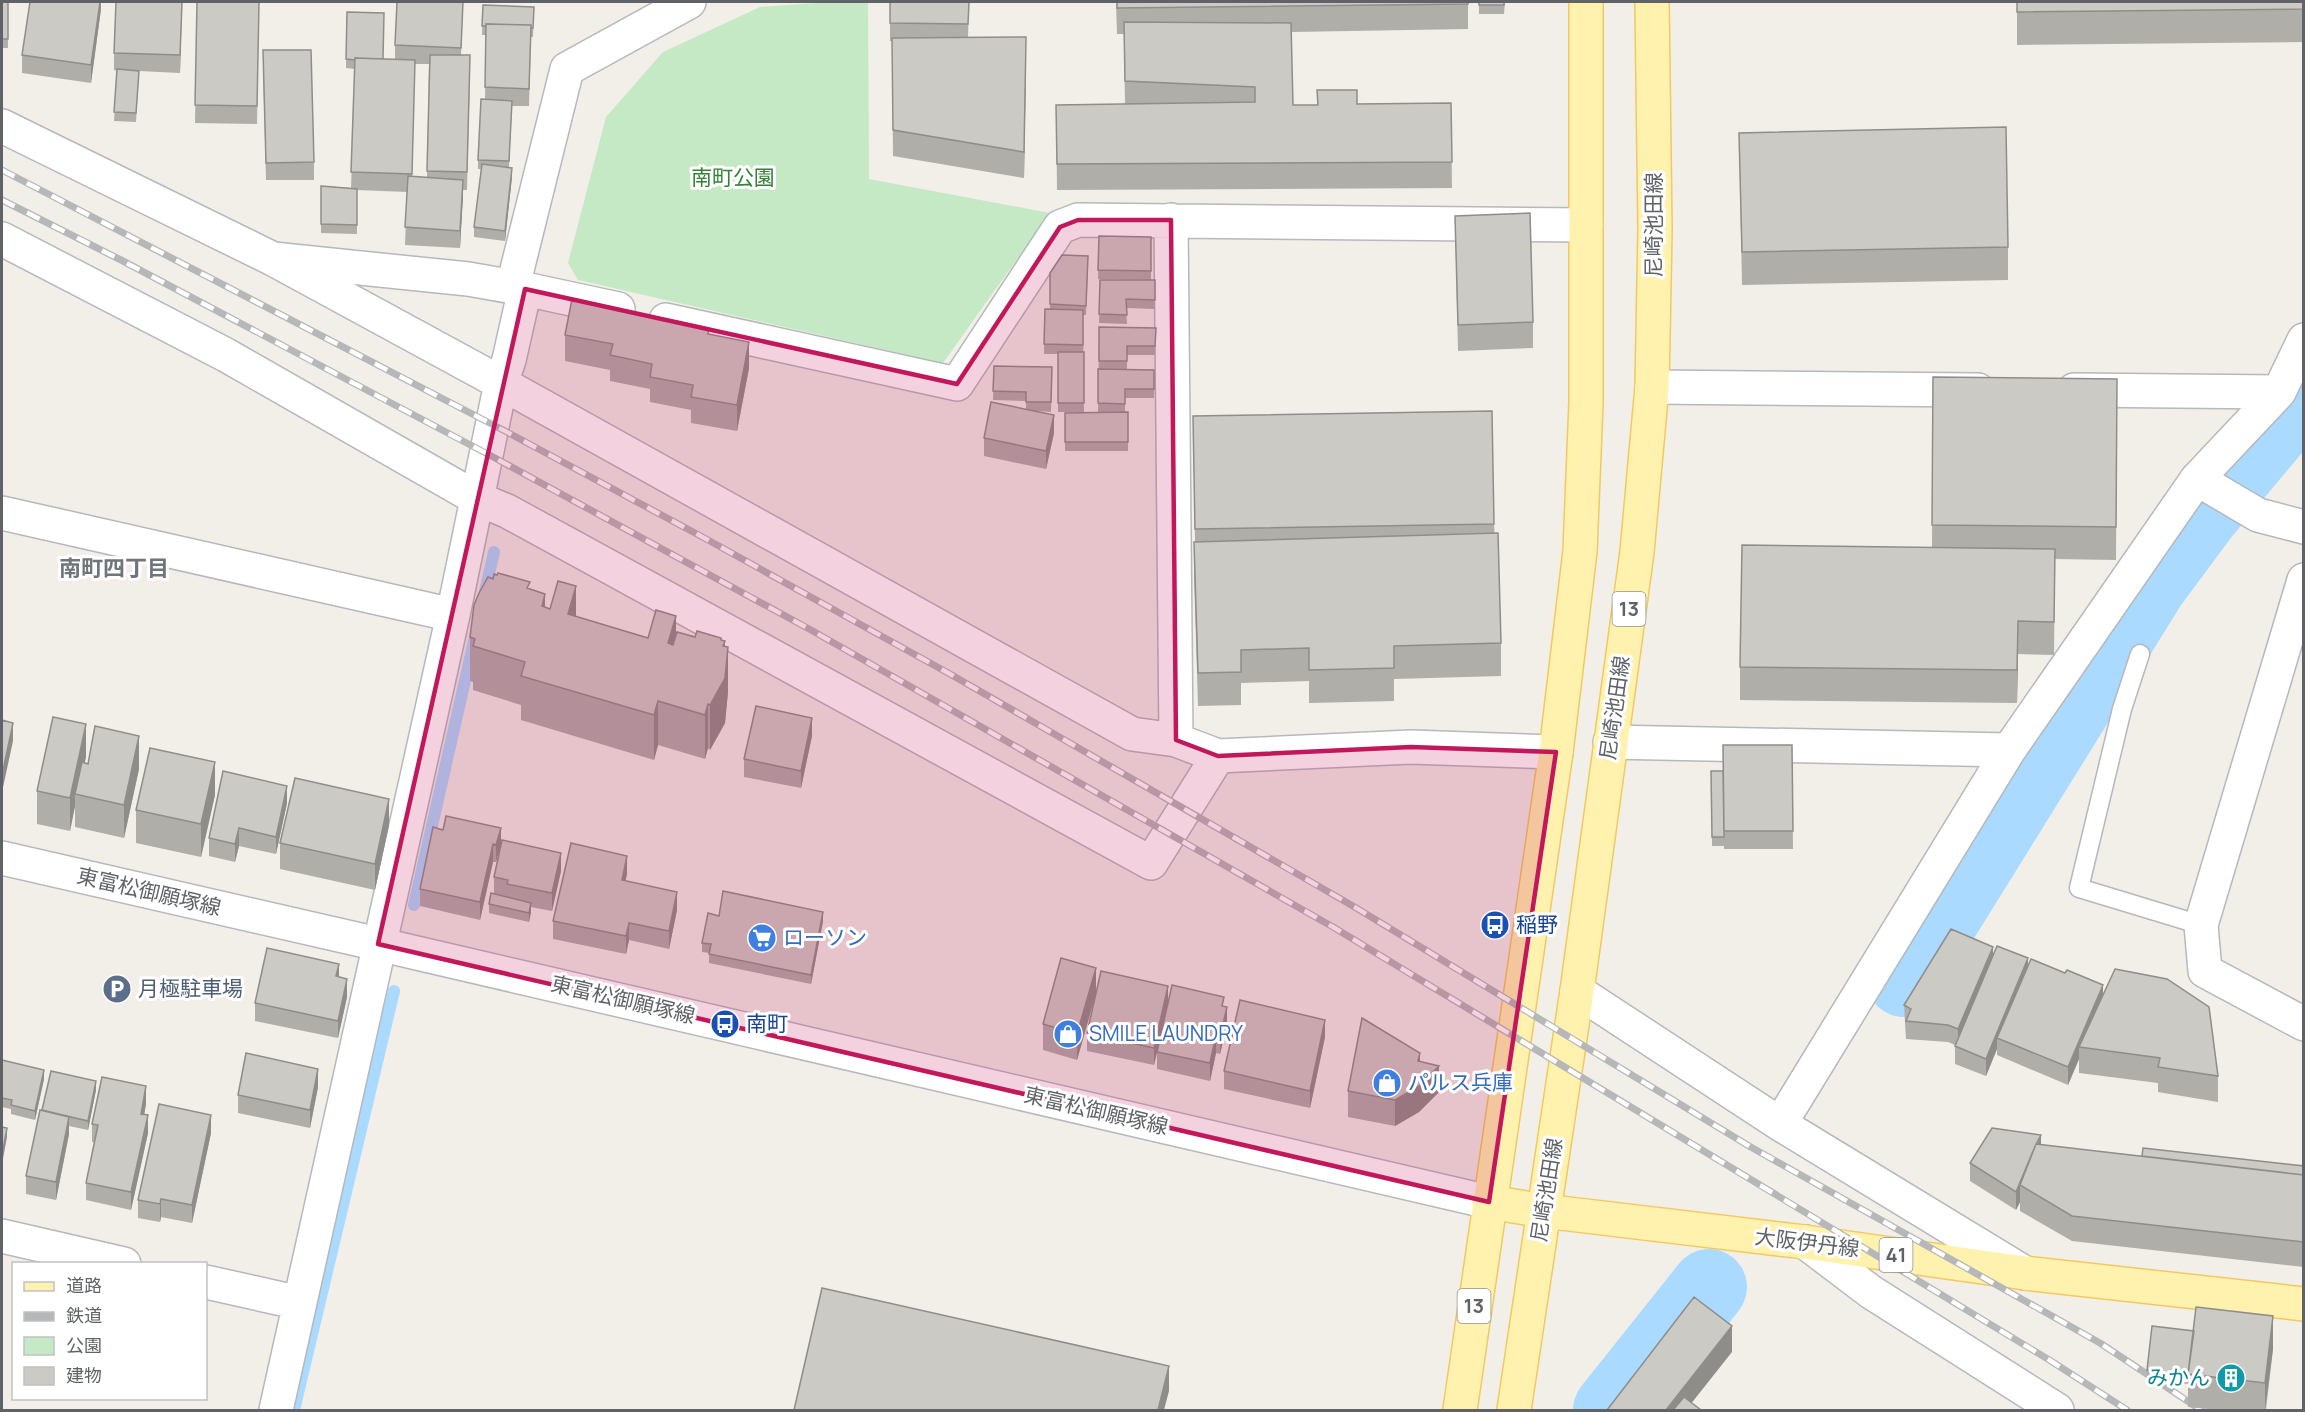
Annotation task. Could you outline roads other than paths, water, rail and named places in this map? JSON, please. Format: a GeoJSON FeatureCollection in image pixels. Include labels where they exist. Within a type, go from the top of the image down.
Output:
{"type":"FeatureCollection","features":[{"type":"Feature","properties":{"kind":"main road","name":"13"},"geometry":{"type":"LineString","coordinates":[[1460,1410],[1556,752],[1580,551],[1586,403],[1586,2]]}},
{"type":"Feature","properties":{"kind":"main road","name":"尼崎池田線"},"geometry":{"type":"LineString","coordinates":[[1514,1410],[1576,991],[1637,552],[1652,387],[1654,230],[1652,2]]}},
{"type":"Feature","properties":{"kind":"main road","name":"大阪伊丹線"},"geometry":{"type":"LineString","coordinates":[[1489,1202],[1544,1211],[1805,1242],[2025,1273],[2304,1304]]}},
{"type":"Feature","properties":{"kind":"street"},"geometry":{"type":"LineString","coordinates":[[276,1410],[453,615],[501,383],[509,360],[519,287],[567,69],[689,2]]}},
{"type":"Feature","properties":{"kind":"street"},"geometry":{"type":"LineString","coordinates":[[2,126],[273,259],[501,383],[1132,734],[1176,740],[1218,756],[1411,747],[1556,752]]}},
{"type":"Feature","properties":{"kind":"street"},"geometry":{"type":"LineString","coordinates":[[273,259],[468,279],[519,287],[957,384],[1060,226],[1078,220],[1586,225]]}},
{"type":"Feature","properties":{"kind":"street"},"geometry":{"type":"LineString","coordinates":[[1172,220],[1176,740]]}},
{"type":"Feature","properties":{"kind":"street"},"geometry":{"type":"LineString","coordinates":[[2,239],[226,355],[478,499],[507,512],[1151,863],[1218,756]]}},
{"type":"Feature","properties":{"kind":"street"},"geometry":{"type":"LineString","coordinates":[[1780,1124],[2009,750],[2197,479],[2279,392],[2304,340]]}},
{"type":"Feature","properties":{"kind":"street"},"geometry":{"type":"LineString","coordinates":[[1652,387],[2007,390]]}},
{"type":"Feature","properties":{"kind":"street"},"geometry":{"type":"LineString","coordinates":[[2043,390],[2279,392]]}},
{"type":"Feature","properties":{"kind":"street"},"geometry":{"type":"LineString","coordinates":[[2197,479],[2258,514],[2304,527]]}},
{"type":"Feature","properties":{"kind":"street"},"geometry":{"type":"LineString","coordinates":[[2,513],[453,615]]}},
{"type":"Feature","properties":{"kind":"street"},"geometry":{"type":"LineString","coordinates":[[2304,580],[2201,925],[2205,971],[2304,1024]]}},
{"type":"Feature","properties":{"kind":"street"},"geometry":{"type":"LineString","coordinates":[[1610,742],[2009,750]]}},
{"type":"Feature","properties":{"kind":"street","name":"東富松御願塚線"},"geometry":{"type":"LineString","coordinates":[[2,858],[1489,1202]]}},
{"type":"Feature","properties":{"kind":"street"},"geometry":{"type":"LineString","coordinates":[[1576,991],[1780,1124],[2025,1273]]}},
{"type":"Feature","properties":{"kind":"street"},"geometry":{"type":"LineString","coordinates":[[2,1236],[119,1262]]}},
{"type":"Feature","properties":{"kind":"street"},"geometry":{"type":"LineString","coordinates":[[1805,1242],[1871,1292],[2057,1410]]}},
{"type":"Feature","properties":{"kind":"street"},"geometry":{"type":"LineString","coordinates":[[207,1282],[300,1304]]}},
{"type":"Feature","properties":{"kind":"lane"},"geometry":{"type":"LineString","coordinates":[[2140,654],[2122,710],[2079,888],[2201,925]]}},
{"type":"Feature","properties":{"kind":"waterway"},"geometry":{"type":"LineString","coordinates":[[1904,979],[2150,583],[2202,513],[2304,389]]}},
{"type":"Feature","properties":{"kind":"waterway"},"geometry":{"type":"LineString","coordinates":[[485,592],[494,552]]}},
{"type":"Feature","properties":{"kind":"waterway"},"geometry":{"type":"LineString","coordinates":[[414,905],[474,641]]}},
{"type":"Feature","properties":{"kind":"waterway"},"geometry":{"type":"LineString","coordinates":[[294,1410],[394,991]]}},
{"type":"Feature","properties":{"kind":"waterway"},"geometry":{"type":"LineString","coordinates":[[1611,1410],[1709,1287]]}},
{"type":"Feature","properties":{"kind":"railway"},"geometry":{"type":"LineString","coordinates":[[2,170],[505,431],[950,674],[1353,906],[1749,1146],[2100,1343],[2201,1410]]}},
{"type":"Feature","properties":{"kind":"railway"},"geometry":{"type":"LineString","coordinates":[[2,200],[121,260],[495,458],[811,630],[1333,927],[2051,1361],[2127,1410]]}},
{"type":"Feature","properties":{"kind":"place","name":"稲野"},"geometry":{"type":"Point","coordinates":[1495,925]}},
{"type":"Feature","properties":{"kind":"place","name":"ローソン"},"geometry":{"type":"Point","coordinates":[762,938]}},
{"type":"Feature","properties":{"kind":"place","name":"月極駐車場"},"geometry":{"type":"Point","coordinates":[117,989]}},
{"type":"Feature","properties":{"kind":"place","name":"南町"},"geometry":{"type":"Point","coordinates":[725,1024]}},
{"type":"Feature","properties":{"kind":"place","name":"SMILE LAUNDRY"},"geometry":{"type":"Point","coordinates":[1068,1034]}},
{"type":"Feature","properties":{"kind":"place","name":"パルス兵庫"},"geometry":{"type":"Point","coordinates":[1387,1083]}},
{"type":"Feature","properties":{"kind":"place","name":"みかん"},"geometry":{"type":"Point","coordinates":[2231,1378]}},
{"type":"Feature","properties":{"kind":"district","name":"南町四丁目"},"geometry":{"type":"Point","coordinates":[114,568]}},
{"type":"Feature","properties":{"kind":"park label","name":"南町公園"},"geometry":{"type":"Point","coordinates":[733,178]}}]}
